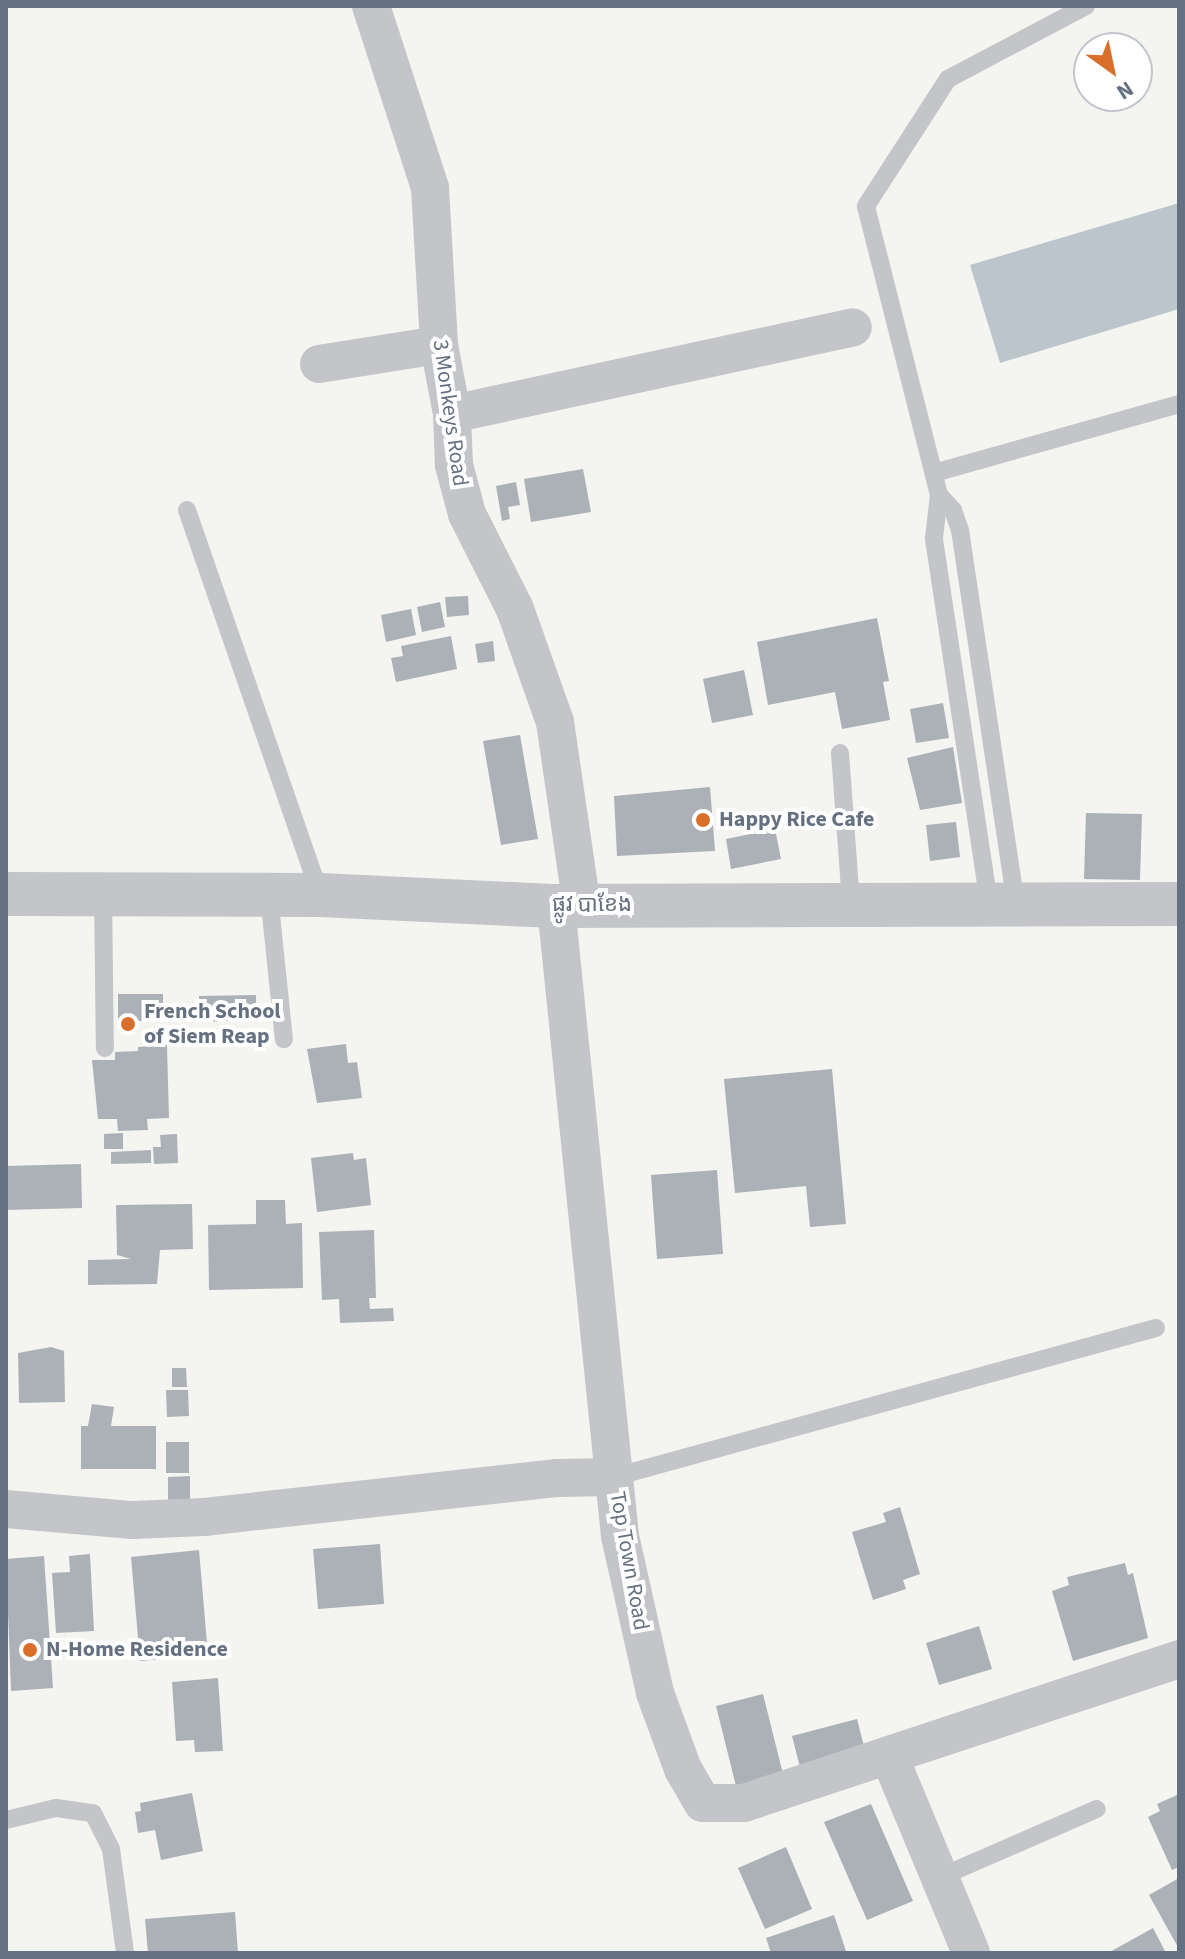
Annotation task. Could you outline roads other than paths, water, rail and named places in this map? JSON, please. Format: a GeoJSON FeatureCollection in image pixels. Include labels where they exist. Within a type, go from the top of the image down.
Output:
{"type":"FeatureCollection","features":[{"type":"Feature","properties":{"kind":"street","name":"3 Monkeys Road"},"geometry":{"type":"LineString","coordinates":[[371,6],[430,188],[439,345],[452,414],[454,465],[467,514],[515,609],[555,722],[569,906]]}},
{"type":"Feature","properties":{"kind":"street"},"geometry":{"type":"LineString","coordinates":[[452,414],[853,327]]}},
{"type":"Feature","properties":{"kind":"street"},"geometry":{"type":"LineString","coordinates":[[319,364],[439,345]]}},
{"type":"Feature","properties":{"kind":"street","name":"ផ្លូវ បាខែង"},"geometry":{"type":"LineString","coordinates":[[6,894],[320,895],[569,906],[1179,904]]}},
{"type":"Feature","properties":{"kind":"street","name":"Top Town Road"},"geometry":{"type":"LineString","coordinates":[[569,906],[620,1536],[655,1693],[683,1769],[703,1803],[744,1803],[890,1758]]}},
{"type":"Feature","properties":{"kind":"street"},"geometry":{"type":"LineString","coordinates":[[6,1509],[133,1520],[204,1517],[558,1478],[614,1477]]}},
{"type":"Feature","properties":{"kind":"street"},"geometry":{"type":"LineString","coordinates":[[971,1953],[890,1758],[1179,1659]]}},
{"type":"Feature","properties":{"kind":"lane"},"geometry":{"type":"LineString","coordinates":[[1003,904],[934,538],[939,495],[866,206],[948,79],[1086,6]]}},
{"type":"Feature","properties":{"kind":"lane"},"geometry":{"type":"LineString","coordinates":[[934,473],[1179,404]]}},
{"type":"Feature","properties":{"kind":"lane"},"geometry":{"type":"LineString","coordinates":[[939,495],[953,510],[960,530],[1003,904]]}},
{"type":"Feature","properties":{"kind":"lane"},"geometry":{"type":"LineString","coordinates":[[187,510],[320,895]]}},
{"type":"Feature","properties":{"kind":"lane"},"geometry":{"type":"LineString","coordinates":[[840,753],[851,903]]}},
{"type":"Feature","properties":{"kind":"lane"},"geometry":{"type":"LineString","coordinates":[[103,894],[105,1048]]}},
{"type":"Feature","properties":{"kind":"lane"},"geometry":{"type":"LineString","coordinates":[[269,895],[284,1039]]}},
{"type":"Feature","properties":{"kind":"lane"},"geometry":{"type":"LineString","coordinates":[[614,1477],[1156,1328]]}},
{"type":"Feature","properties":{"kind":"lane"},"geometry":{"type":"LineString","coordinates":[[6,1820],[56,1808],[93,1813],[111,1849],[125,1953]]}},
{"type":"Feature","properties":{"kind":"lane"},"geometry":{"type":"LineString","coordinates":[[938,1878],[1097,1809]]}},
{"type":"Feature","properties":{"kind":"place","name":"Happy Rice Cafe"},"geometry":{"type":"Point","coordinates":[703,820]}},
{"type":"Feature","properties":{"kind":"place","name":"French School of Siem Reap"},"geometry":{"type":"Point","coordinates":[128,1024]}},
{"type":"Feature","properties":{"kind":"place","name":"N-Home Residence"},"geometry":{"type":"Point","coordinates":[30,1650]}}]}
